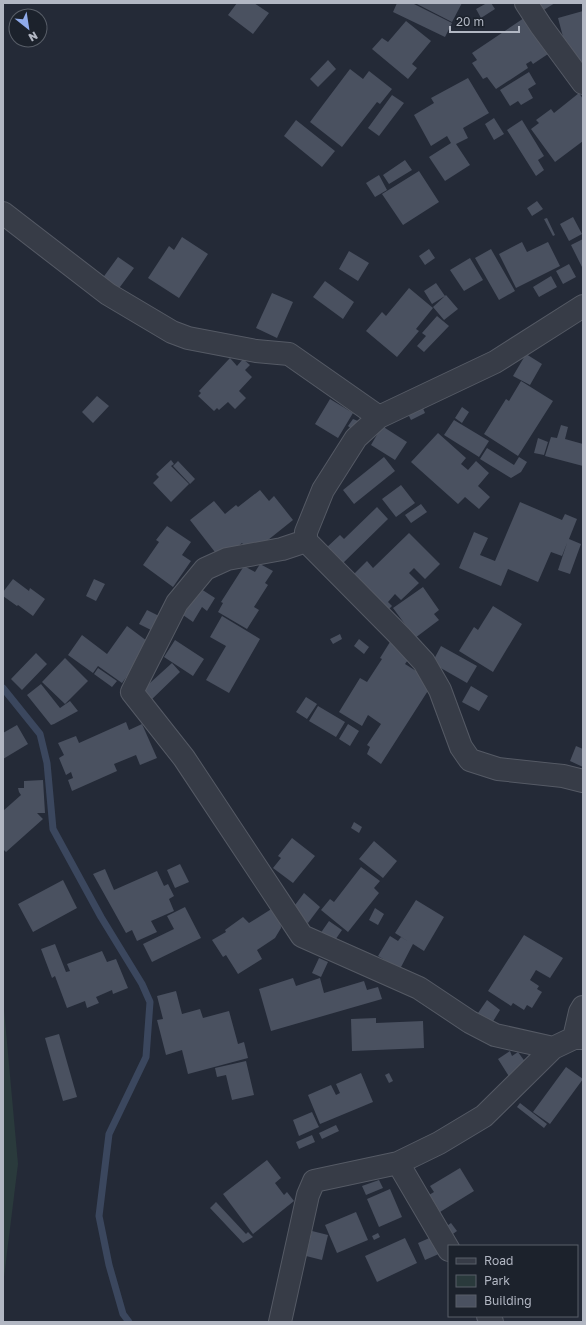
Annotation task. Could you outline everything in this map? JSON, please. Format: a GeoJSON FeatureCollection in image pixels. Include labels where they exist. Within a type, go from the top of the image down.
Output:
{"type":"FeatureCollection","features":[{"type":"Feature","properties":{"kind":"street"},"geometry":{"type":"LineString","coordinates":[[526,3],[583,83]]}},
{"type":"Feature","properties":{"kind":"street"},"geometry":{"type":"LineString","coordinates":[[3,213],[108,294],[172,332],[195,340],[256,351],[289,354],[379,417]]}},
{"type":"Feature","properties":{"kind":"street"},"geometry":{"type":"LineString","coordinates":[[583,306],[495,362],[379,417],[356,438],[323,490],[306,532],[306,541],[424,662],[440,690],[461,747],[470,760],[498,769],[563,776],[583,780]]}},
{"type":"Feature","properties":{"kind":"street"},"geometry":{"type":"LineString","coordinates":[[306,541],[282,549],[227,559],[205,570],[178,603],[132,692],[184,758],[302,936],[419,988],[470,1022],[495,1035],[554,1048]]}},
{"type":"Feature","properties":{"kind":"street"},"geometry":{"type":"LineString","coordinates":[[280,1322],[308,1195],[314,1180],[398,1163],[439,1143],[484,1116],[554,1048],[578,1038],[580,1012],[583,1007]]}},
{"type":"Feature","properties":{"kind":"street"},"geometry":{"type":"LineString","coordinates":[[398,1163],[448,1248]]}},
{"type":"Feature","properties":{"kind":"green space"},"geometry":{"type":"Polygon","coordinates":[[[3,998],[18,1164],[3,1285],[3,998]]]}},
{"type":"Feature","properties":{"kind":"building"},"geometry":{"type":"Polygon","coordinates":[[[237,3],[254,3],[269,13],[253,34],[228,15],[237,3]]]}},
{"type":"Feature","properties":{"kind":"building"},"geometry":{"type":"Polygon","coordinates":[[[397,3],[412,3],[452,23],[445,37],[393,12],[397,3]]]}},
{"type":"Feature","properties":{"kind":"building"},"geometry":{"type":"Polygon","coordinates":[[[415,3],[462,3],[452,22],[415,3]]]}},
{"type":"Feature","properties":{"kind":"building"},"geometry":{"type":"Polygon","coordinates":[[[487,3],[491,3],[495,9],[481,18],[476,9],[487,3]]]}},
{"type":"Feature","properties":{"kind":"building"},"geometry":{"type":"Polygon","coordinates":[[[537,3],[555,3],[542,11],[537,3]]]}},
{"type":"Feature","properties":{"kind":"building"},"geometry":{"type":"Polygon","coordinates":[[[583,11],[583,64],[576,68],[566,48],[558,18],[583,11]]]}},
{"type":"Feature","properties":{"kind":"building"},"geometry":{"type":"Polygon","coordinates":[[[524,18],[548,54],[533,64],[531,61],[526,64],[528,68],[496,89],[487,77],[483,79],[472,63],[477,60],[472,53],[524,18]]]}},
{"type":"Feature","properties":{"kind":"building"},"geometry":{"type":"Polygon","coordinates":[[[406,21],[431,41],[412,64],[417,68],[408,79],[372,49],[382,38],[388,42],[406,21]]]}},
{"type":"Feature","properties":{"kind":"building"},"geometry":{"type":"Polygon","coordinates":[[[328,60],[336,69],[318,87],[310,79],[328,60]]]}},
{"type":"Feature","properties":{"kind":"building"},"geometry":{"type":"Polygon","coordinates":[[[350,69],[363,79],[369,71],[392,89],[380,104],[377,102],[342,147],[310,122],[350,69]]]}},
{"type":"Feature","properties":{"kind":"building"},"geometry":{"type":"Polygon","coordinates":[[[529,72],[536,84],[528,89],[533,98],[521,105],[518,101],[510,106],[500,90],[529,72]]]}},
{"type":"Feature","properties":{"kind":"building"},"geometry":{"type":"Polygon","coordinates":[[[468,78],[489,113],[463,128],[468,138],[456,144],[470,165],[445,181],[429,157],[451,143],[447,136],[431,146],[414,115],[434,103],[431,98],[468,78]]]}},
{"type":"Feature","properties":{"kind":"building"},"geometry":{"type":"Polygon","coordinates":[[[579,93],[583,99],[583,141],[555,162],[531,129],[539,123],[536,120],[551,109],[554,113],[579,93]]]}},
{"type":"Feature","properties":{"kind":"building"},"geometry":{"type":"Polygon","coordinates":[[[392,95],[404,103],[379,136],[368,128],[392,95]]]}},
{"type":"Feature","properties":{"kind":"building"},"geometry":{"type":"Polygon","coordinates":[[[494,118],[504,134],[494,140],[485,124],[494,118]]]}},
{"type":"Feature","properties":{"kind":"building"},"geometry":{"type":"Polygon","coordinates":[[[296,120],[335,151],[322,167],[284,136],[296,120]]]}},
{"type":"Feature","properties":{"kind":"building"},"geometry":{"type":"Polygon","coordinates":[[[522,120],[544,156],[538,160],[544,170],[536,176],[507,130],[522,120]]]}},
{"type":"Feature","properties":{"kind":"building"},"geometry":{"type":"Polygon","coordinates":[[[405,160],[412,170],[389,184],[383,175],[405,160]]]}},
{"type":"Feature","properties":{"kind":"building"},"geometry":{"type":"Polygon","coordinates":[[[419,171],[439,202],[403,225],[382,194],[419,171]]]}},
{"type":"Feature","properties":{"kind":"building"},"geometry":{"type":"Polygon","coordinates":[[[379,175],[387,190],[375,197],[366,183],[379,175]]]}},
{"type":"Feature","properties":{"kind":"building"},"geometry":{"type":"Polygon","coordinates":[[[537,201],[543,209],[532,216],[527,208],[537,201]]]}},
{"type":"Feature","properties":{"kind":"building"},"geometry":{"type":"Polygon","coordinates":[[[573,217],[582,234],[569,241],[560,224],[573,217]]]}},
{"type":"Feature","properties":{"kind":"building"},"geometry":{"type":"Polygon","coordinates":[[[547,218],[555,235],[553,236],[544,219],[547,218]]]}},
{"type":"Feature","properties":{"kind":"building"},"geometry":{"type":"Polygon","coordinates":[[[182,237],[208,254],[179,298],[148,278],[169,246],[174,250],[182,237]]]}},
{"type":"Feature","properties":{"kind":"building"},"geometry":{"type":"Polygon","coordinates":[[[583,239],[583,269],[571,245],[583,239]]]}},
{"type":"Feature","properties":{"kind":"building"},"geometry":{"type":"Polygon","coordinates":[[[522,242],[527,252],[548,242],[560,266],[516,288],[499,254],[522,242]]]}},
{"type":"Feature","properties":{"kind":"building"},"geometry":{"type":"Polygon","coordinates":[[[429,249],[435,258],[425,265],[419,256],[429,249]]]}},
{"type":"Feature","properties":{"kind":"building"},"geometry":{"type":"Polygon","coordinates":[[[491,249],[515,291],[499,300],[475,258],[491,249]]]}},
{"type":"Feature","properties":{"kind":"building"},"geometry":{"type":"Polygon","coordinates":[[[349,251],[369,263],[358,281],[339,269],[349,251]]]}},
{"type":"Feature","properties":{"kind":"building"},"geometry":{"type":"Polygon","coordinates":[[[118,257],[134,268],[117,291],[102,279],[118,257]]]}},
{"type":"Feature","properties":{"kind":"building"},"geometry":{"type":"Polygon","coordinates":[[[470,258],[483,280],[464,291],[450,270],[470,258]]]}},
{"type":"Feature","properties":{"kind":"building"},"geometry":{"type":"Polygon","coordinates":[[[569,264],[576,277],[563,284],[556,271],[569,264]]]}},
{"type":"Feature","properties":{"kind":"building"},"geometry":{"type":"Polygon","coordinates":[[[551,276],[557,287],[539,297],[533,287],[551,276]]]}},
{"type":"Feature","properties":{"kind":"building"},"geometry":{"type":"Polygon","coordinates":[[[325,281],[354,302],[343,319],[313,297],[325,281]]]}},
{"type":"Feature","properties":{"kind":"building"},"geometry":{"type":"Polygon","coordinates":[[[436,283],[445,296],[432,304],[424,291],[436,283]]]}},
{"type":"Feature","properties":{"kind":"building"},"geometry":{"type":"Polygon","coordinates":[[[409,288],[433,308],[416,329],[419,331],[397,357],[366,331],[382,312],[386,316],[409,288]]]}},
{"type":"Feature","properties":{"kind":"building"},"geometry":{"type":"Polygon","coordinates":[[[272,293],[293,302],[277,338],[256,328],[272,293]]]}},
{"type":"Feature","properties":{"kind":"building"},"geometry":{"type":"Polygon","coordinates":[[[446,295],[458,309],[444,320],[433,307],[446,295]]]}},
{"type":"Feature","properties":{"kind":"building"},"geometry":{"type":"Polygon","coordinates":[[[437,316],[449,326],[424,352],[417,346],[426,336],[422,333],[437,316]]]}},
{"type":"Feature","properties":{"kind":"building"},"geometry":{"type":"Polygon","coordinates":[[[526,354],[542,364],[530,385],[513,376],[526,354]]]}},
{"type":"Feature","properties":{"kind":"building"},"geometry":{"type":"Polygon","coordinates":[[[230,358],[237,366],[243,359],[250,365],[245,370],[252,377],[239,391],[246,398],[235,409],[228,402],[219,410],[217,408],[214,411],[198,396],[201,393],[199,391],[230,358]]]}},
{"type":"Feature","properties":{"kind":"building"},"geometry":{"type":"Polygon","coordinates":[[[521,381],[553,401],[518,456],[484,434],[506,399],[509,401],[521,381]]]}},
{"type":"Feature","properties":{"kind":"building"},"geometry":{"type":"Polygon","coordinates":[[[97,396],[109,406],[93,423],[82,412],[97,396]]]}},
{"type":"Feature","properties":{"kind":"building"},"geometry":{"type":"Polygon","coordinates":[[[330,399],[353,413],[338,438],[315,424],[330,399]]]}},
{"type":"Feature","properties":{"kind":"building"},"geometry":{"type":"Polygon","coordinates":[[[422,406],[425,413],[411,420],[408,414],[422,406]]]}},
{"type":"Feature","properties":{"kind":"building"},"geometry":{"type":"Polygon","coordinates":[[[462,407],[469,412],[462,423],[455,418],[462,407]]]}},
{"type":"Feature","properties":{"kind":"building"},"geometry":{"type":"Polygon","coordinates":[[[353,419],[358,421],[353,430],[348,426],[353,419]]]}},
{"type":"Feature","properties":{"kind":"building"},"geometry":{"type":"Polygon","coordinates":[[[454,420],[489,441],[479,457],[444,435],[454,420]]]}},
{"type":"Feature","properties":{"kind":"building"},"geometry":{"type":"Polygon","coordinates":[[[561,425],[568,427],[565,439],[583,444],[583,466],[545,456],[551,437],[557,438],[561,425]]]}},
{"type":"Feature","properties":{"kind":"building"},"geometry":{"type":"Polygon","coordinates":[[[382,426],[407,442],[395,460],[371,445],[382,426]]]}},
{"type":"Feature","properties":{"kind":"building"},"geometry":{"type":"Polygon","coordinates":[[[438,433],[466,458],[461,464],[468,470],[476,461],[489,473],[478,486],[490,497],[479,509],[465,497],[458,504],[411,462],[438,433]]]}},
{"type":"Feature","properties":{"kind":"building"},"geometry":{"type":"Polygon","coordinates":[[[538,438],[548,442],[544,455],[534,453],[538,438]]]}},
{"type":"Feature","properties":{"kind":"building"},"geometry":{"type":"Polygon","coordinates":[[[487,448],[514,465],[519,457],[527,462],[521,472],[511,478],[480,459],[487,448]]]}},
{"type":"Feature","properties":{"kind":"building"},"geometry":{"type":"Polygon","coordinates":[[[384,457],[395,471],[354,504],[343,490],[384,457]]]}},
{"type":"Feature","properties":{"kind":"building"},"geometry":{"type":"Polygon","coordinates":[[[171,460],[174,464],[171,466],[189,484],[171,502],[153,483],[159,477],[156,474],[171,460]]]}},
{"type":"Feature","properties":{"kind":"building"},"geometry":{"type":"Polygon","coordinates":[[[178,461],[195,479],[190,484],[173,466],[178,461]]]}},
{"type":"Feature","properties":{"kind":"building"},"geometry":{"type":"Polygon","coordinates":[[[401,485],[415,503],[396,517],[382,499],[401,485]]]}},
{"type":"Feature","properties":{"kind":"building"},"geometry":{"type":"Polygon","coordinates":[[[260,490],[269,501],[274,496],[293,520],[258,548],[253,543],[246,548],[242,543],[228,554],[218,556],[190,520],[214,501],[225,514],[236,505],[238,507],[260,490]]]}},
{"type":"Feature","properties":{"kind":"building"},"geometry":{"type":"Polygon","coordinates":[[[520,502],[562,520],[565,514],[577,519],[569,539],[581,544],[570,574],[558,570],[567,543],[562,556],[551,552],[538,582],[508,569],[501,586],[459,568],[474,532],[488,538],[480,555],[495,561],[520,502]]]}},
{"type":"Feature","properties":{"kind":"building"},"geometry":{"type":"Polygon","coordinates":[[[421,504],[427,512],[411,523],[405,515],[421,504]]]}},
{"type":"Feature","properties":{"kind":"building"},"geometry":{"type":"Polygon","coordinates":[[[377,507],[388,519],[340,566],[325,549],[340,535],[344,539],[377,507]]]}},
{"type":"Feature","properties":{"kind":"building"},"geometry":{"type":"Polygon","coordinates":[[[167,526],[191,542],[182,555],[191,561],[173,587],[143,565],[159,542],[156,540],[167,526]]]}},
{"type":"Feature","properties":{"kind":"building"},"geometry":{"type":"Polygon","coordinates":[[[409,533],[440,564],[425,579],[414,568],[409,573],[419,583],[401,600],[395,594],[388,602],[392,606],[386,612],[351,577],[367,561],[373,568],[409,533]]]}},
{"type":"Feature","properties":{"kind":"building"},"geometry":{"type":"Polygon","coordinates":[[[260,564],[273,571],[265,583],[268,585],[254,607],[259,610],[247,629],[218,612],[223,603],[221,602],[244,566],[255,572],[260,564]]]}},
{"type":"Feature","properties":{"kind":"building"},"geometry":{"type":"Polygon","coordinates":[[[13,579],[29,591],[30,588],[45,599],[33,616],[3,596],[3,592],[13,579]]]}},
{"type":"Feature","properties":{"kind":"building"},"geometry":{"type":"Polygon","coordinates":[[[94,579],[105,584],[96,601],[86,596],[94,579]]]}},
{"type":"Feature","properties":{"kind":"building"},"geometry":{"type":"Polygon","coordinates":[[[423,587],[439,610],[434,614],[439,620],[415,638],[393,608],[423,587]]]}},
{"type":"Feature","properties":{"kind":"building"},"geometry":{"type":"Polygon","coordinates":[[[201,589],[215,598],[207,611],[202,607],[193,622],[183,615],[201,589]]]}},
{"type":"Feature","properties":{"kind":"building"},"geometry":{"type":"Polygon","coordinates":[[[493,606],[522,624],[493,672],[459,651],[474,627],[478,630],[493,606]]]}},
{"type":"Feature","properties":{"kind":"building"},"geometry":{"type":"Polygon","coordinates":[[[147,610],[163,618],[155,632],[139,624],[147,610]]]}},
{"type":"Feature","properties":{"kind":"building"},"geometry":{"type":"Polygon","coordinates":[[[222,616],[260,639],[229,693],[206,680],[226,646],[210,637],[222,616]]]}},
{"type":"Feature","properties":{"kind":"building"},"geometry":{"type":"Polygon","coordinates":[[[127,626],[151,644],[122,683],[98,666],[93,673],[68,655],[82,635],[107,654],[127,626]]]}},
{"type":"Feature","properties":{"kind":"building"},"geometry":{"type":"Polygon","coordinates":[[[340,634],[342,639],[333,644],[330,639],[340,634]]]}},
{"type":"Feature","properties":{"kind":"building"},"geometry":{"type":"Polygon","coordinates":[[[359,639],[369,647],[364,654],[354,646],[359,639]]]}},
{"type":"Feature","properties":{"kind":"building"},"geometry":{"type":"Polygon","coordinates":[[[175,640],[204,659],[193,676],[164,657],[175,640]]]}},
{"type":"Feature","properties":{"kind":"building"},"geometry":{"type":"Polygon","coordinates":[[[390,642],[411,656],[405,664],[421,674],[431,686],[381,764],[367,754],[370,747],[367,745],[381,724],[368,715],[362,726],[339,712],[360,678],[367,682],[382,659],[380,658],[390,642]]]}},
{"type":"Feature","properties":{"kind":"building"},"geometry":{"type":"Polygon","coordinates":[[[441,646],[477,666],[467,683],[432,663],[441,646]]]}},
{"type":"Feature","properties":{"kind":"building"},"geometry":{"type":"Polygon","coordinates":[[[36,653],[47,664],[22,690],[11,679],[36,653]]]}},
{"type":"Feature","properties":{"kind":"building"},"geometry":{"type":"Polygon","coordinates":[[[65,658],[88,681],[65,704],[42,682],[65,658]]]}},
{"type":"Feature","properties":{"kind":"building"},"geometry":{"type":"Polygon","coordinates":[[[172,663],[180,672],[149,702],[140,692],[172,663]]]}},
{"type":"Feature","properties":{"kind":"building"},"geometry":{"type":"Polygon","coordinates":[[[98,668],[117,681],[112,687],[94,674],[98,668]]]}},
{"type":"Feature","properties":{"kind":"building"},"geometry":{"type":"Polygon","coordinates":[[[41,684],[60,708],[70,701],[78,711],[51,725],[27,695],[41,684]]]}},
{"type":"Feature","properties":{"kind":"building"},"geometry":{"type":"Polygon","coordinates":[[[471,686],[488,696],[479,711],[462,702],[471,686]]]}},
{"type":"Feature","properties":{"kind":"building"},"geometry":{"type":"Polygon","coordinates":[[[306,697],[317,704],[307,719],[296,712],[306,697]]]}},
{"type":"Feature","properties":{"kind":"building"},"geometry":{"type":"Polygon","coordinates":[[[318,706],[345,722],[336,737],[309,721],[318,706]]]}},
{"type":"Feature","properties":{"kind":"building"},"geometry":{"type":"Polygon","coordinates":[[[126,722],[129,730],[142,724],[157,758],[140,765],[136,755],[114,764],[117,771],[72,791],[68,780],[73,778],[71,772],[66,775],[59,758],[64,755],[58,743],[76,736],[79,743],[126,722]]]}},
{"type":"Feature","properties":{"kind":"building"},"geometry":{"type":"Polygon","coordinates":[[[348,724],[359,731],[350,746],[339,739],[348,724]]]}},
{"type":"Feature","properties":{"kind":"building"},"geometry":{"type":"Polygon","coordinates":[[[17,725],[28,744],[3,759],[3,733],[17,725]]]}},
{"type":"Feature","properties":{"kind":"building"},"geometry":{"type":"Polygon","coordinates":[[[576,746],[583,749],[583,767],[570,761],[576,746]]]}},
{"type":"Feature","properties":{"kind":"building"},"geometry":{"type":"Polygon","coordinates":[[[43,780],[45,813],[37,813],[43,819],[6,852],[3,849],[3,811],[21,795],[18,788],[24,788],[24,781],[43,780]]]}},
{"type":"Feature","properties":{"kind":"building"},"geometry":{"type":"Polygon","coordinates":[[[354,822],[362,827],[359,833],[351,828],[354,822]]]}},
{"type":"Feature","properties":{"kind":"building"},"geometry":{"type":"Polygon","coordinates":[[[292,838],[315,856],[293,883],[273,868],[281,858],[278,856],[292,838]]]}},
{"type":"Feature","properties":{"kind":"building"},"geometry":{"type":"Polygon","coordinates":[[[374,841],[397,861],[383,878],[359,859],[374,841]]]}},
{"type":"Feature","properties":{"kind":"building"},"geometry":{"type":"Polygon","coordinates":[[[180,864],[189,882],[175,888],[167,870],[180,864]]]}},
{"type":"Feature","properties":{"kind":"building"},"geometry":{"type":"Polygon","coordinates":[[[361,867],[380,881],[374,888],[379,893],[348,932],[321,910],[330,899],[334,902],[361,867]]]}},
{"type":"Feature","properties":{"kind":"building"},"geometry":{"type":"Polygon","coordinates":[[[105,869],[114,890],[157,871],[164,886],[168,884],[174,896],[169,899],[174,911],[151,921],[157,932],[137,941],[132,930],[126,933],[93,874],[105,869]]]}},
{"type":"Feature","properties":{"kind":"building"},"geometry":{"type":"Polygon","coordinates":[[[63,880],[77,908],[33,932],[18,904],[63,880]]]}},
{"type":"Feature","properties":{"kind":"building"},"geometry":{"type":"Polygon","coordinates":[[[304,893],[320,907],[308,923],[294,912],[295,905],[304,893]]]}},
{"type":"Feature","properties":{"kind":"building"},"geometry":{"type":"Polygon","coordinates":[[[416,900],[444,917],[424,951],[413,944],[400,969],[378,956],[390,936],[398,941],[401,937],[409,942],[395,933],[416,900]]]}},
{"type":"Feature","properties":{"kind":"building"},"geometry":{"type":"Polygon","coordinates":[[[185,907],[201,938],[152,962],[143,944],[174,929],[167,916],[185,907]]]}},
{"type":"Feature","properties":{"kind":"building"},"geometry":{"type":"Polygon","coordinates":[[[273,908],[280,919],[281,928],[275,938],[257,950],[262,959],[238,974],[226,955],[223,957],[212,940],[226,932],[225,930],[243,917],[249,923],[273,908]]]}},
{"type":"Feature","properties":{"kind":"building"},"geometry":{"type":"Polygon","coordinates":[[[375,908],[384,914],[378,925],[369,920],[375,908]]]}},
{"type":"Feature","properties":{"kind":"building"},"geometry":{"type":"Polygon","coordinates":[[[329,921],[342,930],[333,943],[320,934],[329,921]]]}},
{"type":"Feature","properties":{"kind":"building"},"geometry":{"type":"Polygon","coordinates":[[[524,935],[563,958],[550,978],[536,970],[530,980],[539,986],[537,989],[542,992],[532,1008],[527,1005],[524,1010],[513,1003],[511,1006],[488,991],[524,935]]]}},
{"type":"Feature","properties":{"kind":"building"},"geometry":{"type":"Polygon","coordinates":[[[55,944],[66,972],[70,971],[67,964],[102,951],[107,962],[116,959],[128,988],[113,994],[112,990],[96,997],[99,1003],[87,1008],[85,1001],[67,1008],[55,976],[52,978],[41,949],[55,944]]]}},
{"type":"Feature","properties":{"kind":"building"},"geometry":{"type":"Polygon","coordinates":[[[319,958],[328,962],[321,977],[312,973],[319,958]]]}},
{"type":"Feature","properties":{"kind":"building"},"geometry":{"type":"Polygon","coordinates":[[[293,978],[296,986],[320,978],[324,993],[364,981],[367,990],[378,987],[382,999],[271,1031],[259,989],[293,978]]]}},
{"type":"Feature","properties":{"kind":"building"},"geometry":{"type":"Polygon","coordinates":[[[176,991],[182,1014],[200,1009],[203,1018],[229,1011],[238,1044],[244,1042],[248,1058],[188,1074],[182,1050],[166,1055],[157,1020],[163,1019],[157,996],[176,991]]]}},
{"type":"Feature","properties":{"kind":"building"},"geometry":{"type":"Polygon","coordinates":[[[487,1000],[500,1010],[492,1023],[478,1013],[487,1000]]]}},
{"type":"Feature","properties":{"kind":"building"},"geometry":{"type":"Polygon","coordinates":[[[376,1018],[376,1023],[423,1021],[424,1048],[352,1051],[351,1019],[376,1018]]]}},
{"type":"Feature","properties":{"kind":"building"},"geometry":{"type":"Polygon","coordinates":[[[59,1034],[77,1097],[63,1101],[45,1038],[59,1034]]]}},
{"type":"Feature","properties":{"kind":"building"},"geometry":{"type":"Polygon","coordinates":[[[510,1051],[512,1056],[518,1052],[526,1063],[510,1078],[498,1059],[510,1051]]]}},
{"type":"Feature","properties":{"kind":"building"},"geometry":{"type":"Polygon","coordinates":[[[246,1061],[254,1095],[232,1100],[226,1075],[217,1077],[215,1068],[246,1061]]]}},
{"type":"Feature","properties":{"kind":"building"},"geometry":{"type":"Polygon","coordinates":[[[566,1067],[583,1079],[550,1124],[533,1112],[566,1067]]]}},
{"type":"Feature","properties":{"kind":"building"},"geometry":{"type":"Polygon","coordinates":[[[361,1073],[373,1102],[320,1124],[308,1095],[331,1085],[336,1095],[340,1093],[336,1084],[361,1073]]]}},
{"type":"Feature","properties":{"kind":"building"},"geometry":{"type":"Polygon","coordinates":[[[389,1073],[393,1081],[389,1083],[385,1075],[389,1073]]]}},
{"type":"Feature","properties":{"kind":"building"},"geometry":{"type":"Polygon","coordinates":[[[520,1103],[547,1124],[544,1128],[517,1107],[520,1103]]]}},
{"type":"Feature","properties":{"kind":"building"},"geometry":{"type":"Polygon","coordinates":[[[312,1112],[319,1127],[299,1136],[293,1120],[312,1112]]]}},
{"type":"Feature","properties":{"kind":"building"},"geometry":{"type":"Polygon","coordinates":[[[336,1125],[339,1131],[322,1139],[319,1133],[336,1125]]]}},
{"type":"Feature","properties":{"kind":"building"},"geometry":{"type":"Polygon","coordinates":[[[312,1135],[315,1142],[299,1149],[296,1142],[312,1135]]]}},
{"type":"Feature","properties":{"kind":"building"},"geometry":{"type":"Polygon","coordinates":[[[267,1160],[281,1178],[275,1183],[284,1195],[287,1192],[294,1201],[253,1234],[223,1194],[267,1160]]]}},
{"type":"Feature","properties":{"kind":"building"},"geometry":{"type":"Polygon","coordinates":[[[460,1168],[474,1191],[440,1212],[429,1195],[434,1192],[430,1186],[460,1168]]]}},
{"type":"Feature","properties":{"kind":"building"},"geometry":{"type":"Polygon","coordinates":[[[379,1180],[383,1188],[366,1195],[362,1186],[379,1180]]]}},
{"type":"Feature","properties":{"kind":"building"},"geometry":{"type":"Polygon","coordinates":[[[390,1189],[402,1217],[379,1227],[367,1199],[390,1189]]]}},
{"type":"Feature","properties":{"kind":"building"},"geometry":{"type":"Polygon","coordinates":[[[216,1202],[246,1234],[248,1232],[253,1237],[243,1243],[210,1208],[216,1202]]]}},
{"type":"Feature","properties":{"kind":"building"},"geometry":{"type":"Polygon","coordinates":[[[356,1212],[368,1240],[337,1253],[325,1225],[356,1212]]]}},
{"type":"Feature","properties":{"kind":"building"},"geometry":{"type":"Polygon","coordinates":[[[451,1223],[457,1231],[450,1236],[444,1228],[451,1223]]]}},
{"type":"Feature","properties":{"kind":"building"},"geometry":{"type":"Polygon","coordinates":[[[312,1231],[328,1235],[322,1260],[306,1256],[312,1231]]]}},
{"type":"Feature","properties":{"kind":"building"},"geometry":{"type":"Polygon","coordinates":[[[378,1233],[380,1237],[374,1240],[372,1236],[378,1233]]]}},
{"type":"Feature","properties":{"kind":"building"},"geometry":{"type":"Polygon","coordinates":[[[434,1236],[441,1253],[425,1260],[418,1243],[434,1236]]]}},
{"type":"Feature","properties":{"kind":"building"},"geometry":{"type":"Polygon","coordinates":[[[405,1238],[417,1263],[377,1282],[365,1256],[405,1238]]]}},
{"type":"Feature","properties":{"kind":"waterway"},"geometry":{"type":"LineString","coordinates":[[3,688],[40,734],[47,763],[53,829],[101,917],[142,984],[150,1002],[146,1057],[109,1134],[99,1216],[109,1265],[123,1314],[129,1322]]}}]}
